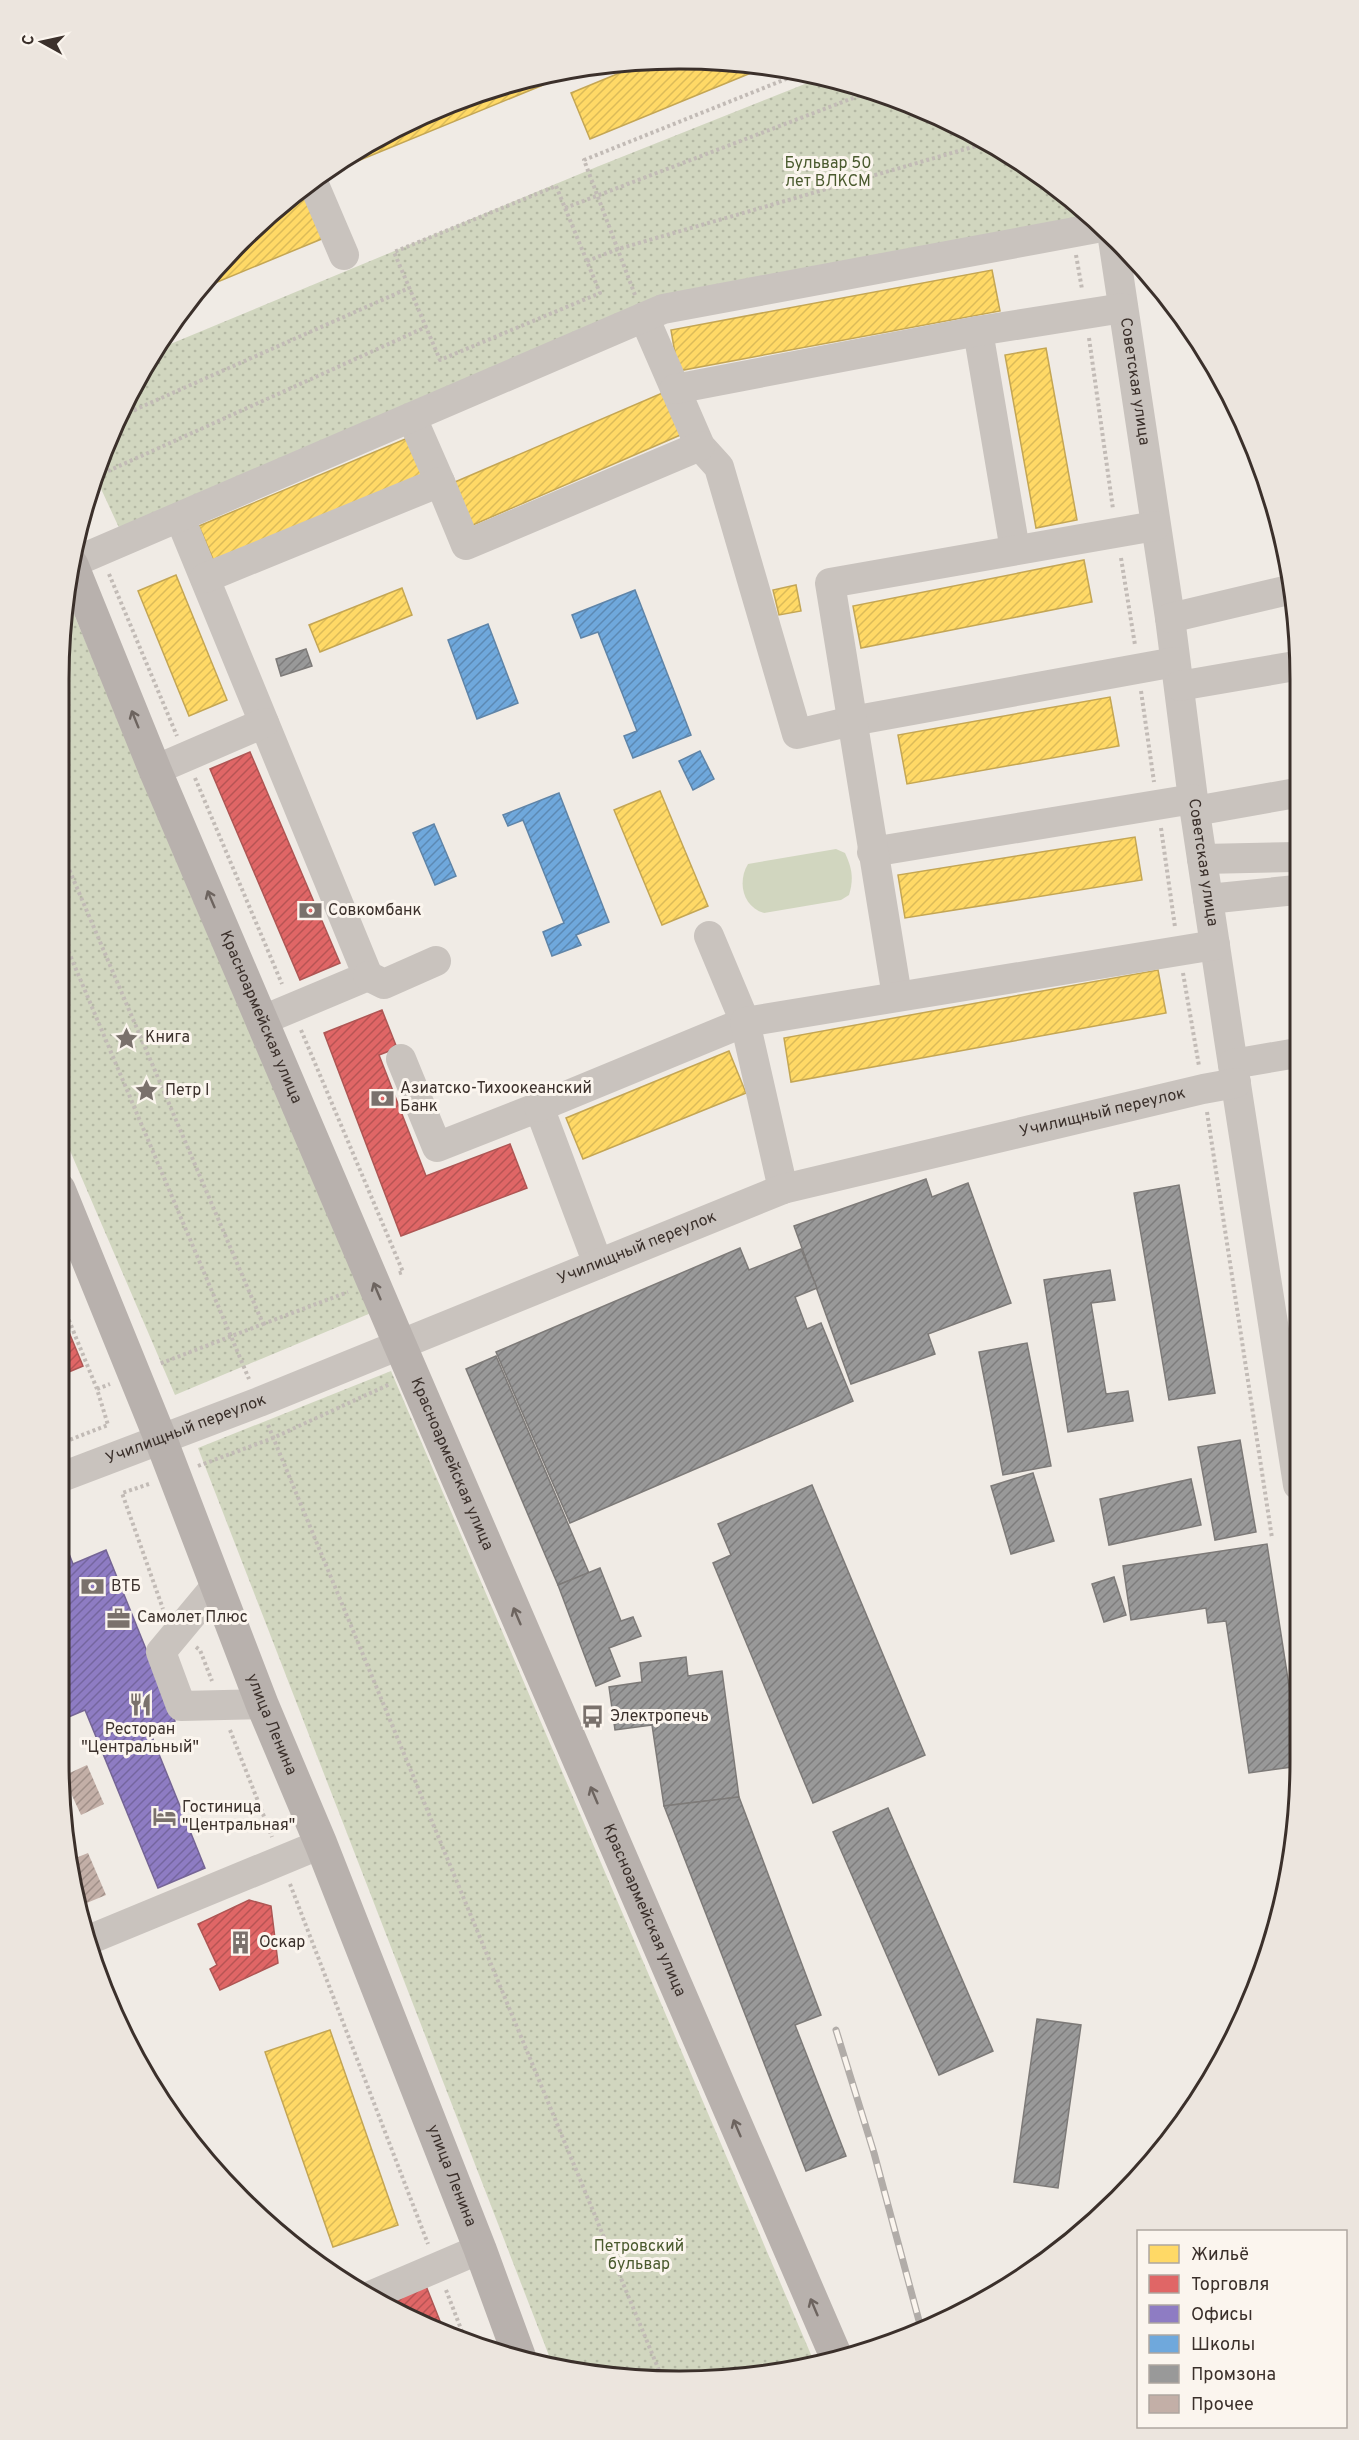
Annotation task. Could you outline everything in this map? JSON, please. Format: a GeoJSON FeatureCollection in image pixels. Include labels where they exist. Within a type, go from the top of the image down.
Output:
{"type":"FeatureCollection","features":[{"type":"Feature","properties":{"kind":"main road","name":"Красноармейская улица"},"geometry":{"type":"LineString","coordinates":[[78,578],[155,770],[400,1345],[834,2351]]}},
{"type":"Feature","properties":{"kind":"main road","name":"улица Ленина"},"geometry":{"type":"LineString","coordinates":[[69,1214],[161,1440],[262,1704],[321,1844],[480,2249],[516,2349]]}},
{"type":"Feature","properties":{"kind":"street"},"geometry":{"type":"LineString","coordinates":[[316,189],[344,255]]}},
{"type":"Feature","properties":{"kind":"street"},"geometry":{"type":"LineString","coordinates":[[81,560],[663,309],[1105,242]]}},
{"type":"Feature","properties":{"kind":"street","name":"Советская улица"},"geometry":{"type":"LineString","coordinates":[[1114,251],[1170,618],[1194,805],[1234,1074],[1290,1434]]}},
{"type":"Feature","properties":{"kind":"street"},"geometry":{"type":"LineString","coordinates":[[675,389],[978,331],[1123,308]]}},
{"type":"Feature","properties":{"kind":"street"},"geometry":{"type":"LineString","coordinates":[[644,317],[700,446],[719,467],[797,734],[852,721],[1138,668],[1177,674],[1290,666]]}},
{"type":"Feature","properties":{"kind":"street"},"geometry":{"type":"LineString","coordinates":[[978,331],[1015,550]]}},
{"type":"Feature","properties":{"kind":"street"},"geometry":{"type":"LineString","coordinates":[[412,418],[466,545],[700,446]]}},
{"type":"Feature","properties":{"kind":"street"},"geometry":{"type":"LineString","coordinates":[[205,578],[440,482]]}},
{"type":"Feature","properties":{"kind":"street"},"geometry":{"type":"LineString","coordinates":[[180,518],[368,976],[384,984],[436,961]]}},
{"type":"Feature","properties":{"kind":"street"},"geometry":{"type":"LineString","coordinates":[[897,996],[830,583],[1155,526]]}},
{"type":"Feature","properties":{"kind":"street"},"geometry":{"type":"LineString","coordinates":[[1170,618],[1283,591]]}},
{"type":"Feature","properties":{"kind":"street"},"geometry":{"type":"LineString","coordinates":[[155,770],[264,723]]}},
{"type":"Feature","properties":{"kind":"street"},"geometry":{"type":"LineString","coordinates":[[872,852],[1157,805],[1194,805],[1290,794]]}},
{"type":"Feature","properties":{"kind":"street"},"geometry":{"type":"LineString","coordinates":[[1202,859],[1290,857]]}},
{"type":"Feature","properties":{"kind":"street"},"geometry":{"type":"LineString","coordinates":[[1208,899],[1290,891]]}},
{"type":"Feature","properties":{"kind":"street"},"geometry":{"type":"LineString","coordinates":[[709,936],[745,1022],[783,1189]]}},
{"type":"Feature","properties":{"kind":"street"},"geometry":{"type":"LineString","coordinates":[[400,1059],[437,1147],[745,1022],[1215,945]]}},
{"type":"Feature","properties":{"kind":"street"},"geometry":{"type":"LineString","coordinates":[[263,1020],[368,976]]}},
{"type":"Feature","properties":{"kind":"street","name":"Училищный переулок"},"geometry":{"type":"LineString","coordinates":[[69,1474],[259,1402],[783,1189],[1203,1089],[1234,1074],[1290,1055]]}},
{"type":"Feature","properties":{"kind":"street"},"geometry":{"type":"LineString","coordinates":[[539,1107],[598,1264]]}},
{"type":"Feature","properties":{"kind":"street"},"geometry":{"type":"LineString","coordinates":[[216,1586],[161,1652],[181,1706],[262,1704]]}},
{"type":"Feature","properties":{"kind":"street"},"geometry":{"type":"LineString","coordinates":[[95,1937],[321,1844]]}},
{"type":"Feature","properties":{"kind":"street"},"geometry":{"type":"LineString","coordinates":[[380,2292],[480,2249]]}},
{"type":"Feature","properties":{"kind":"path"},"geometry":{"type":"LineString","coordinates":[[644,317],[585,160],[787,79]]}},
{"type":"Feature","properties":{"kind":"path"},"geometry":{"type":"LineString","coordinates":[[565,208],[858,96]]}},
{"type":"Feature","properties":{"kind":"path"},"geometry":{"type":"LineString","coordinates":[[587,261],[618,249],[976,146]]}},
{"type":"Feature","properties":{"kind":"path"},"geometry":{"type":"LineString","coordinates":[[556,186],[587,261],[600,293],[440,360],[394,252],[556,186]]}},
{"type":"Feature","properties":{"kind":"path"},"geometry":{"type":"LineString","coordinates":[[131,412],[409,288]]}},
{"type":"Feature","properties":{"kind":"path"},"geometry":{"type":"LineString","coordinates":[[1085,314],[1179,950],[1212,1135],[1272,1538]]}},
{"type":"Feature","properties":{"kind":"path"},"geometry":{"type":"LineString","coordinates":[[105,473],[426,327]]}},
{"type":"Feature","properties":{"kind":"path"},"geometry":{"type":"LineString","coordinates":[[69,869],[263,1323],[97,1389]]}},
{"type":"Feature","properties":{"kind":"path"},"geometry":{"type":"LineString","coordinates":[[69,953],[259,1402],[659,2370]]}},
{"type":"Feature","properties":{"kind":"path"},"geometry":{"type":"LineString","coordinates":[[69,1320],[97,1389],[108,1425],[69,1440]]}},
{"type":"Feature","properties":{"kind":"path"},"geometry":{"type":"LineString","coordinates":[[122,1493],[170,1627],[200,1650],[462,2331]]}},
{"type":"Feature","properties":{"kind":"green space","name":"Бульвар 50 лет ВЛКСМ"},"geometry":{"type":"Polygon","coordinates":[[[808,83],[876,101],[950,132],[1019,172],[1082,221],[659,296],[121,532],[100,487],[132,409],[169,345],[599,166],[808,83]]]}},
{"type":"Feature","properties":{"kind":"green space"},"geometry":{"type":"Polygon","coordinates":[[[73,612],[371,1313],[175,1395],[69,1148],[69,680],[73,612]]]}},
{"type":"Feature","properties":{"kind":"green space"},"geometry":{"type":"Polygon","coordinates":[[[836,849],[845,853],[852,874],[849,895],[841,900],[764,913],[757,910],[747,900],[743,878],[748,864],[836,849]]]}},
{"type":"Feature","properties":{"kind":"green space","name":"Петровский бульвар"},"geometry":{"type":"Polygon","coordinates":[[[391,1371],[812,2356],[759,2366],[680,2371],[600,2366],[549,2357],[198,1448],[391,1371]]]}},
{"type":"Feature","properties":{"kind":"building: Жильё"},"geometry":{"type":"Polygon","coordinates":[[[680,69],[751,73],[590,139],[571,93],[623,72],[680,69]]]}},
{"type":"Feature","properties":{"kind":"building: Жильё"},"geometry":{"type":"Polygon","coordinates":[[[543,85],[358,161],[409,132],[446,115],[483,101],[543,85]]]}},
{"type":"Feature","properties":{"kind":"building: Жильё"},"geometry":{"type":"Polygon","coordinates":[[[307,196],[324,238],[217,282],[248,248],[307,196]]]}},
{"type":"Feature","properties":{"kind":"building: Жильё"},"geometry":{"type":"Polygon","coordinates":[[[992,270],[1000,311],[678,371],[671,330],[992,270]]]}},
{"type":"Feature","properties":{"kind":"building: Жильё"},"geometry":{"type":"Polygon","coordinates":[[[1046,348],[1077,520],[1036,528],[1005,355],[1046,348]]]}},
{"type":"Feature","properties":{"kind":"building: Жильё"},"geometry":{"type":"Polygon","coordinates":[[[667,391],[685,433],[466,528],[448,485],[667,391]]]}},
{"type":"Feature","properties":{"kind":"building: Жильё"},"geometry":{"type":"Polygon","coordinates":[[[410,437],[426,477],[216,566],[199,526],[410,437]]]}},
{"type":"Feature","properties":{"kind":"building: Жильё"},"geometry":{"type":"Polygon","coordinates":[[[1084,560],[1092,602],[861,648],[853,606],[1084,560]]]}},
{"type":"Feature","properties":{"kind":"building: Жильё"},"geometry":{"type":"Polygon","coordinates":[[[176,575],[227,700],[189,716],[138,591],[176,575]]]}},
{"type":"Feature","properties":{"kind":"building: Жильё"},"geometry":{"type":"Polygon","coordinates":[[[796,585],[801,611],[779,615],[773,590],[796,585]]]}},
{"type":"Feature","properties":{"kind":"building: Жильё"},"geometry":{"type":"Polygon","coordinates":[[[402,588],[412,615],[320,652],[309,625],[402,588]]]}},
{"type":"Feature","properties":{"kind":"building: Жильё"},"geometry":{"type":"Polygon","coordinates":[[[1110,697],[1119,746],[907,784],[898,735],[1110,697]]]}},
{"type":"Feature","properties":{"kind":"building: Жильё"},"geometry":{"type":"Polygon","coordinates":[[[660,791],[708,906],[662,925],[614,810],[660,791]]]}},
{"type":"Feature","properties":{"kind":"building: Жильё"},"geometry":{"type":"Polygon","coordinates":[[[1135,837],[1142,880],[905,918],[898,875],[1135,837]]]}},
{"type":"Feature","properties":{"kind":"building: Жильё"},"geometry":{"type":"Polygon","coordinates":[[[1158,970],[1166,1013],[791,1082],[784,1038],[1158,970]]]}},
{"type":"Feature","properties":{"kind":"building: Жильё"},"geometry":{"type":"Polygon","coordinates":[[[729,1051],[746,1093],[583,1159],[566,1118],[729,1051]]]}},
{"type":"Feature","properties":{"kind":"building: Жильё"},"geometry":{"type":"Polygon","coordinates":[[[330,2030],[398,2225],[333,2247],[265,2052],[330,2030]]]}},
{"type":"Feature","properties":{"kind":"building: Торговля"},"geometry":{"type":"Polygon","coordinates":[[[250,752],[340,963],[300,980],[210,769],[250,752]]]}},
{"type":"Feature","properties":{"kind":"building: Торговля"},"geometry":{"type":"Polygon","coordinates":[[[382,1010],[397,1048],[379,1055],[426,1176],[510,1144],[527,1188],[401,1236],[324,1033],[382,1010]]]}},
{"type":"Feature","properties":{"kind":"building: Торговля"},"geometry":{"type":"Polygon","coordinates":[[[69,1332],[83,1366],[69,1372],[69,1332]]]}},
{"type":"Feature","properties":{"kind":"building: Торговля","name":"Оскар"},"geometry":{"type":"Polygon","coordinates":[[[249,1900],[271,1906],[278,1963],[220,1990],[210,1969],[217,1965],[198,1924],[249,1900]]]}},
{"type":"Feature","properties":{"kind":"building: Торговля"},"geometry":{"type":"Polygon","coordinates":[[[426,2286],[441,2323],[409,2308],[395,2300],[426,2286]]]}},
{"type":"Feature","properties":{"kind":"building: Офисы"},"geometry":{"type":"Polygon","coordinates":[[[106,1550],[175,1721],[150,1732],[205,1868],[158,1888],[85,1710],[69,1717],[69,1554],[73,1564],[106,1550]]]}},
{"type":"Feature","properties":{"kind":"building: Школы"},"geometry":{"type":"Polygon","coordinates":[[[635,590],[691,735],[633,758],[624,736],[637,731],[598,632],[581,638],[572,615],[635,590]]]}},
{"type":"Feature","properties":{"kind":"building: Школы"},"geometry":{"type":"Polygon","coordinates":[[[488,624],[518,703],[477,719],[448,640],[488,624]]]}},
{"type":"Feature","properties":{"kind":"building: Школы"},"geometry":{"type":"Polygon","coordinates":[[[700,751],[714,779],[693,790],[679,761],[700,751]]]}},
{"type":"Feature","properties":{"kind":"building: Школы"},"geometry":{"type":"Polygon","coordinates":[[[559,793],[609,922],[576,935],[581,945],[552,956],[543,932],[564,923],[523,820],[508,826],[503,815],[559,793]]]}},
{"type":"Feature","properties":{"kind":"building: Школы"},"geometry":{"type":"Polygon","coordinates":[[[434,824],[456,876],[435,885],[413,833],[434,824]]]}},
{"type":"Feature","properties":{"kind":"building: Промзона"},"geometry":{"type":"Polygon","coordinates":[[[306,649],[312,666],[281,676],[276,659],[306,649]]]}},
{"type":"Feature","properties":{"kind":"building: Промзона"},"geometry":{"type":"Polygon","coordinates":[[[926,1179],[932,1197],[968,1183],[1011,1303],[928,1334],[935,1354],[851,1384],[794,1226],[926,1179]]]}},
{"type":"Feature","properties":{"kind":"building: Промзона"},"geometry":{"type":"Polygon","coordinates":[[[1179,1185],[1215,1393],[1169,1400],[1134,1193],[1179,1185]]]}},
{"type":"Feature","properties":{"kind":"building: Промзона"},"geometry":{"type":"Polygon","coordinates":[[[740,1248],[749,1270],[801,1249],[817,1288],[795,1297],[807,1329],[821,1323],[853,1401],[570,1523],[496,1352],[740,1248]]]}},
{"type":"Feature","properties":{"kind":"building: Промзона"},"geometry":{"type":"Polygon","coordinates":[[[1110,1270],[1115,1300],[1091,1303],[1106,1394],[1128,1391],[1133,1421],[1068,1432],[1044,1280],[1110,1270]]]}},
{"type":"Feature","properties":{"kind":"building: Промзона"},"geometry":{"type":"Polygon","coordinates":[[[1027,1343],[1051,1466],[1003,1475],[979,1352],[1027,1343]]]}},
{"type":"Feature","properties":{"kind":"building: Промзона"},"geometry":{"type":"Polygon","coordinates":[[[496,1356],[589,1573],[558,1585],[466,1369],[496,1356]]]}},
{"type":"Feature","properties":{"kind":"building: Промзона"},"geometry":{"type":"Polygon","coordinates":[[[1240,1440],[1256,1532],[1215,1540],[1198,1447],[1240,1440]]]}},
{"type":"Feature","properties":{"kind":"building: Промзона"},"geometry":{"type":"Polygon","coordinates":[[[1033,1473],[1054,1541],[1011,1554],[991,1486],[1033,1473]]]}},
{"type":"Feature","properties":{"kind":"building: Промзона"},"geometry":{"type":"Polygon","coordinates":[[[1191,1479],[1201,1525],[1109,1545],[1100,1499],[1191,1479]]]}},
{"type":"Feature","properties":{"kind":"building: Промзона"},"geometry":{"type":"Polygon","coordinates":[[[812,1485],[925,1755],[813,1803],[713,1563],[731,1555],[718,1524],[812,1485]]]}},
{"type":"Feature","properties":{"kind":"building: Промзона"},"geometry":{"type":"Polygon","coordinates":[[[1267,1544],[1290,1692],[1290,1767],[1249,1773],[1226,1621],[1208,1623],[1206,1608],[1131,1620],[1123,1566],[1267,1544]]]}},
{"type":"Feature","properties":{"kind":"building: Промзона"},"geometry":{"type":"Polygon","coordinates":[[[600,1568],[621,1621],[633,1617],[641,1636],[609,1648],[620,1676],[596,1686],[558,1585],[600,1568]]]}},
{"type":"Feature","properties":{"kind":"building: Промзона"},"geometry":{"type":"Polygon","coordinates":[[[1114,1577],[1126,1615],[1104,1622],[1092,1584],[1114,1577]]]}},
{"type":"Feature","properties":{"kind":"building: Промзона"},"geometry":{"type":"Polygon","coordinates":[[[686,1657],[688,1676],[722,1671],[739,1797],[664,1806],[652,1725],[615,1730],[609,1687],[642,1682],[640,1663],[686,1657]]]}},
{"type":"Feature","properties":{"kind":"building: Промзона"},"geometry":{"type":"Polygon","coordinates":[[[739,1797],[821,2015],[795,2025],[846,2156],[806,2171],[664,1806],[739,1797]]]}},
{"type":"Feature","properties":{"kind":"building: Промзона"},"geometry":{"type":"Polygon","coordinates":[[[888,1808],[993,2051],[939,2075],[833,1832],[888,1808]]]}},
{"type":"Feature","properties":{"kind":"building: Промзона"},"geometry":{"type":"Polygon","coordinates":[[[1037,2019],[1081,2025],[1058,2188],[1014,2182],[1037,2019]]]}},
{"type":"Feature","properties":{"kind":"building: Прочее"},"geometry":{"type":"Polygon","coordinates":[[[87,1765],[104,1804],[81,1815],[70,1791],[69,1773],[87,1765]]]}},
{"type":"Feature","properties":{"kind":"building: Прочее"},"geometry":{"type":"Polygon","coordinates":[[[88,1853],[106,1895],[86,1903],[77,1857],[88,1853]]]}},
{"type":"Feature","properties":{"kind":"railway"},"geometry":{"type":"LineString","coordinates":[[836,2030],[874,2153],[919,2322]]}},
{"type":"Feature","properties":{"kind":"place","name":"Совкомбанк"},"geometry":{"type":"Point","coordinates":[310,911]}},
{"type":"Feature","properties":{"kind":"place","name":"Книга"},"geometry":{"type":"Point","coordinates":[127,1038]}},
{"type":"Feature","properties":{"kind":"place","name":"Петр I"},"geometry":{"type":"Point","coordinates":[147,1091]}},
{"type":"Feature","properties":{"kind":"place","name":"Азиатско-Тихоокеанский Банк"},"geometry":{"type":"Point","coordinates":[382,1098]}},
{"type":"Feature","properties":{"kind":"place","name":"ВТБ"},"geometry":{"type":"Point","coordinates":[93,1587]}},
{"type":"Feature","properties":{"kind":"place","name":"Самолет Плюс"},"geometry":{"type":"Point","coordinates":[119,1618]}},
{"type":"Feature","properties":{"kind":"place","name":"Ресторан \"Центральный\""},"geometry":{"type":"Point","coordinates":[140,1705]}},
{"type":"Feature","properties":{"kind":"place","name":"Электропечь"},"geometry":{"type":"Point","coordinates":[592,1717]}},
{"type":"Feature","properties":{"kind":"place","name":"Гостиница \"Центральная\""},"geometry":{"type":"Point","coordinates":[164,1817]}},
{"type":"Feature","properties":{"kind":"place","name":"Оскар"},"geometry":{"type":"Point","coordinates":[241,1943]}}]}
